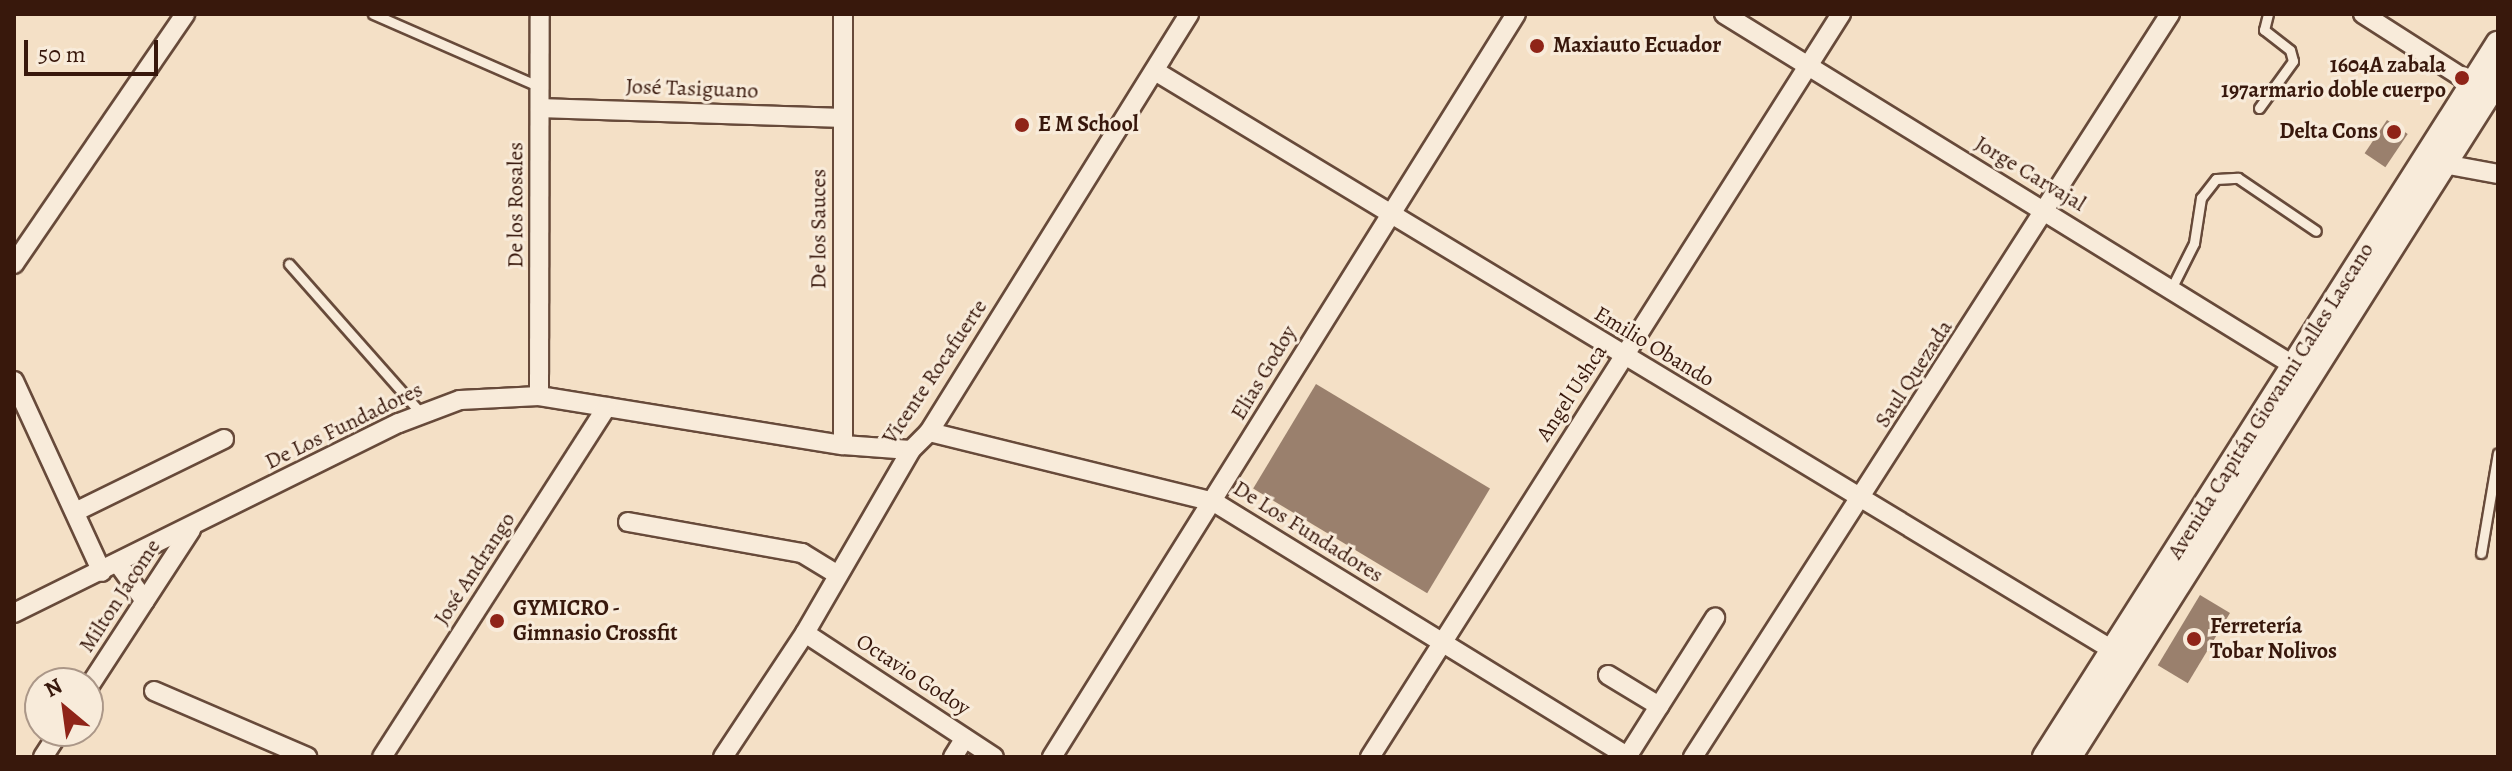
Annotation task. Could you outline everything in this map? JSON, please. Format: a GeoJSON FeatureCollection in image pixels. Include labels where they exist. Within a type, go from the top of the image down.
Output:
{"type":"FeatureCollection","features":[{"type":"Feature","properties":{"kind":"main road","name":"Avenida Capitán Giovanni Calles Lascano"},"geometry":{"type":"LineString","coordinates":[[2302,371],[2486,86],[2498,44]]}},
{"type":"Feature","properties":{"kind":"main road"},"geometry":{"type":"LineString","coordinates":[[2045,757],[2122,655],[2302,371],[2444,164],[2486,86]]}},
{"type":"Feature","properties":{"kind":"main road"},"geometry":{"type":"LineString","coordinates":[[2069,757],[2122,655]]}},
{"type":"Feature","properties":{"kind":"street"},"geometry":{"type":"LineString","coordinates":[[14,264],[185,14]]}},
{"type":"Feature","properties":{"kind":"street","name":"De los Rosales"},"geometry":{"type":"LineString","coordinates":[[539,396],[540,14]]}},
{"type":"Feature","properties":{"kind":"street","name":"De los Sauces"},"geometry":{"type":"LineString","coordinates":[[843,14],[843,445]]}},
{"type":"Feature","properties":{"kind":"street","name":"Vicente Rocafuerte"},"geometry":{"type":"LineString","coordinates":[[723,757],[805,633],[911,450],[929,432],[1189,14]]}},
{"type":"Feature","properties":{"kind":"street","name":"Elias Godoy"},"geometry":{"type":"LineString","coordinates":[[1052,757],[1214,502],[1390,211],[1516,14]]}},
{"type":"Feature","properties":{"kind":"street","name":"Jorge Carvajal"},"geometry":{"type":"LineString","coordinates":[[1724,14],[2302,371]]}},
{"type":"Feature","properties":{"kind":"street","name":"Angel Ushca"},"geometry":{"type":"LineString","coordinates":[[1370,757],[1841,14]]}},
{"type":"Feature","properties":{"kind":"street","name":"Saul Quezada"},"geometry":{"type":"LineString","coordinates":[[1693,757],[2047,212],[2170,14]]}},
{"type":"Feature","properties":{"kind":"street"},"geometry":{"type":"LineString","coordinates":[[2363,14],[2486,86]]}},
{"type":"Feature","properties":{"kind":"street","name":"Emilio Obando"},"geometry":{"type":"LineString","coordinates":[[1155,71],[1390,211],[1860,500],[2122,655]]}},
{"type":"Feature","properties":{"kind":"street","name":"José Tasiguano"},"geometry":{"type":"LineString","coordinates":[[540,108],[843,118]]}},
{"type":"Feature","properties":{"kind":"street"},"geometry":{"type":"LineString","coordinates":[[2444,164],[2498,174]]}},
{"type":"Feature","properties":{"kind":"street"},"geometry":{"type":"LineString","coordinates":[[14,381],[75,512],[111,569],[145,601]]}},
{"type":"Feature","properties":{"kind":"street","name":"De Los Fundadores"},"geometry":{"type":"LineString","coordinates":[[14,613],[111,569],[421,413],[477,397],[539,396],[843,445],[911,450]]}},
{"type":"Feature","properties":{"kind":"street","name":"José Andrango"},"geometry":{"type":"LineString","coordinates":[[382,757],[607,407]]}},
{"type":"Feature","properties":{"kind":"street","name":"De Los Fundadores"},"geometry":{"type":"LineString","coordinates":[[929,432],[1214,502],[1627,757]]}},
{"type":"Feature","properties":{"kind":"street"},"geometry":{"type":"LineString","coordinates":[[75,512],[224,439]]}},
{"type":"Feature","properties":{"kind":"street"},"geometry":{"type":"LineString","coordinates":[[628,522],[802,553],[838,575]]}},
{"type":"Feature","properties":{"kind":"street","name":"Milton Jacome"},"geometry":{"type":"LineString","coordinates":[[102,667],[192,529]]}},
{"type":"Feature","properties":{"kind":"street"},"geometry":{"type":"LineString","coordinates":[[1627,757],[1715,618]]}},
{"type":"Feature","properties":{"kind":"street","name":"Octavio Godoy"},"geometry":{"type":"LineString","coordinates":[[805,633],[994,757]]}},
{"type":"Feature","properties":{"kind":"street"},"geometry":{"type":"LineString","coordinates":[[1608,675],[1659,706]]}},
{"type":"Feature","properties":{"kind":"street"},"geometry":{"type":"LineString","coordinates":[[154,691],[307,757]]}},
{"type":"Feature","properties":{"kind":"street"},"geometry":{"type":"LineString","coordinates":[[953,757],[965,738]]}},
{"type":"Feature","properties":{"kind":"lane"},"geometry":{"type":"LineString","coordinates":[[373,14],[540,87]]}},
{"type":"Feature","properties":{"kind":"lane"},"geometry":{"type":"LineString","coordinates":[[2259,108],[2293,61],[2290,50],[2264,30],[2268,14]]}},
{"type":"Feature","properties":{"kind":"lane"},"geometry":{"type":"LineString","coordinates":[[2171,289],[2194,243],[2201,198],[2216,179],[2238,178],[2316,231]]}},
{"type":"Feature","properties":{"kind":"lane"},"geometry":{"type":"LineString","coordinates":[[289,264],[421,413]]}},
{"type":"Feature","properties":{"kind":"lane"},"geometry":{"type":"LineString","coordinates":[[2481,553],[2498,453]]}},
{"type":"Feature","properties":{"kind":"building"},"geometry":{"type":"Polygon","coordinates":[[[2387,120],[2408,134],[2385,167],[2365,153],[2387,120]]]}},
{"type":"Feature","properties":{"kind":"building"},"geometry":{"type":"Polygon","coordinates":[[[1316,384],[1490,489],[1427,593],[1253,489],[1316,384]]]}},
{"type":"Feature","properties":{"kind":"building","name":"Ferretería Tobar Nolivos"},"geometry":{"type":"Polygon","coordinates":[[[2200,595],[2230,613],[2188,683],[2158,665],[2200,595]]]}},
{"type":"Feature","properties":{"kind":"place","name":"Maxiauto Ecuador"},"geometry":{"type":"Point","coordinates":[1537,46]}},
{"type":"Feature","properties":{"kind":"place","name":"1604A zabala 197armario doble cuerpo"},"geometry":{"type":"Point","coordinates":[2462,78]}},
{"type":"Feature","properties":{"kind":"place","name":"E M School"},"geometry":{"type":"Point","coordinates":[1022,125]}},
{"type":"Feature","properties":{"kind":"place","name":"Delta Cons"},"geometry":{"type":"Point","coordinates":[2394,132]}},
{"type":"Feature","properties":{"kind":"place","name":"GYMICRO - Gimnasio Crossfit"},"geometry":{"type":"Point","coordinates":[497,621]}},
{"type":"Feature","properties":{"kind":"place","name":"Ferretería Tobar Nolivos"},"geometry":{"type":"Point","coordinates":[2194,639]}}]}
